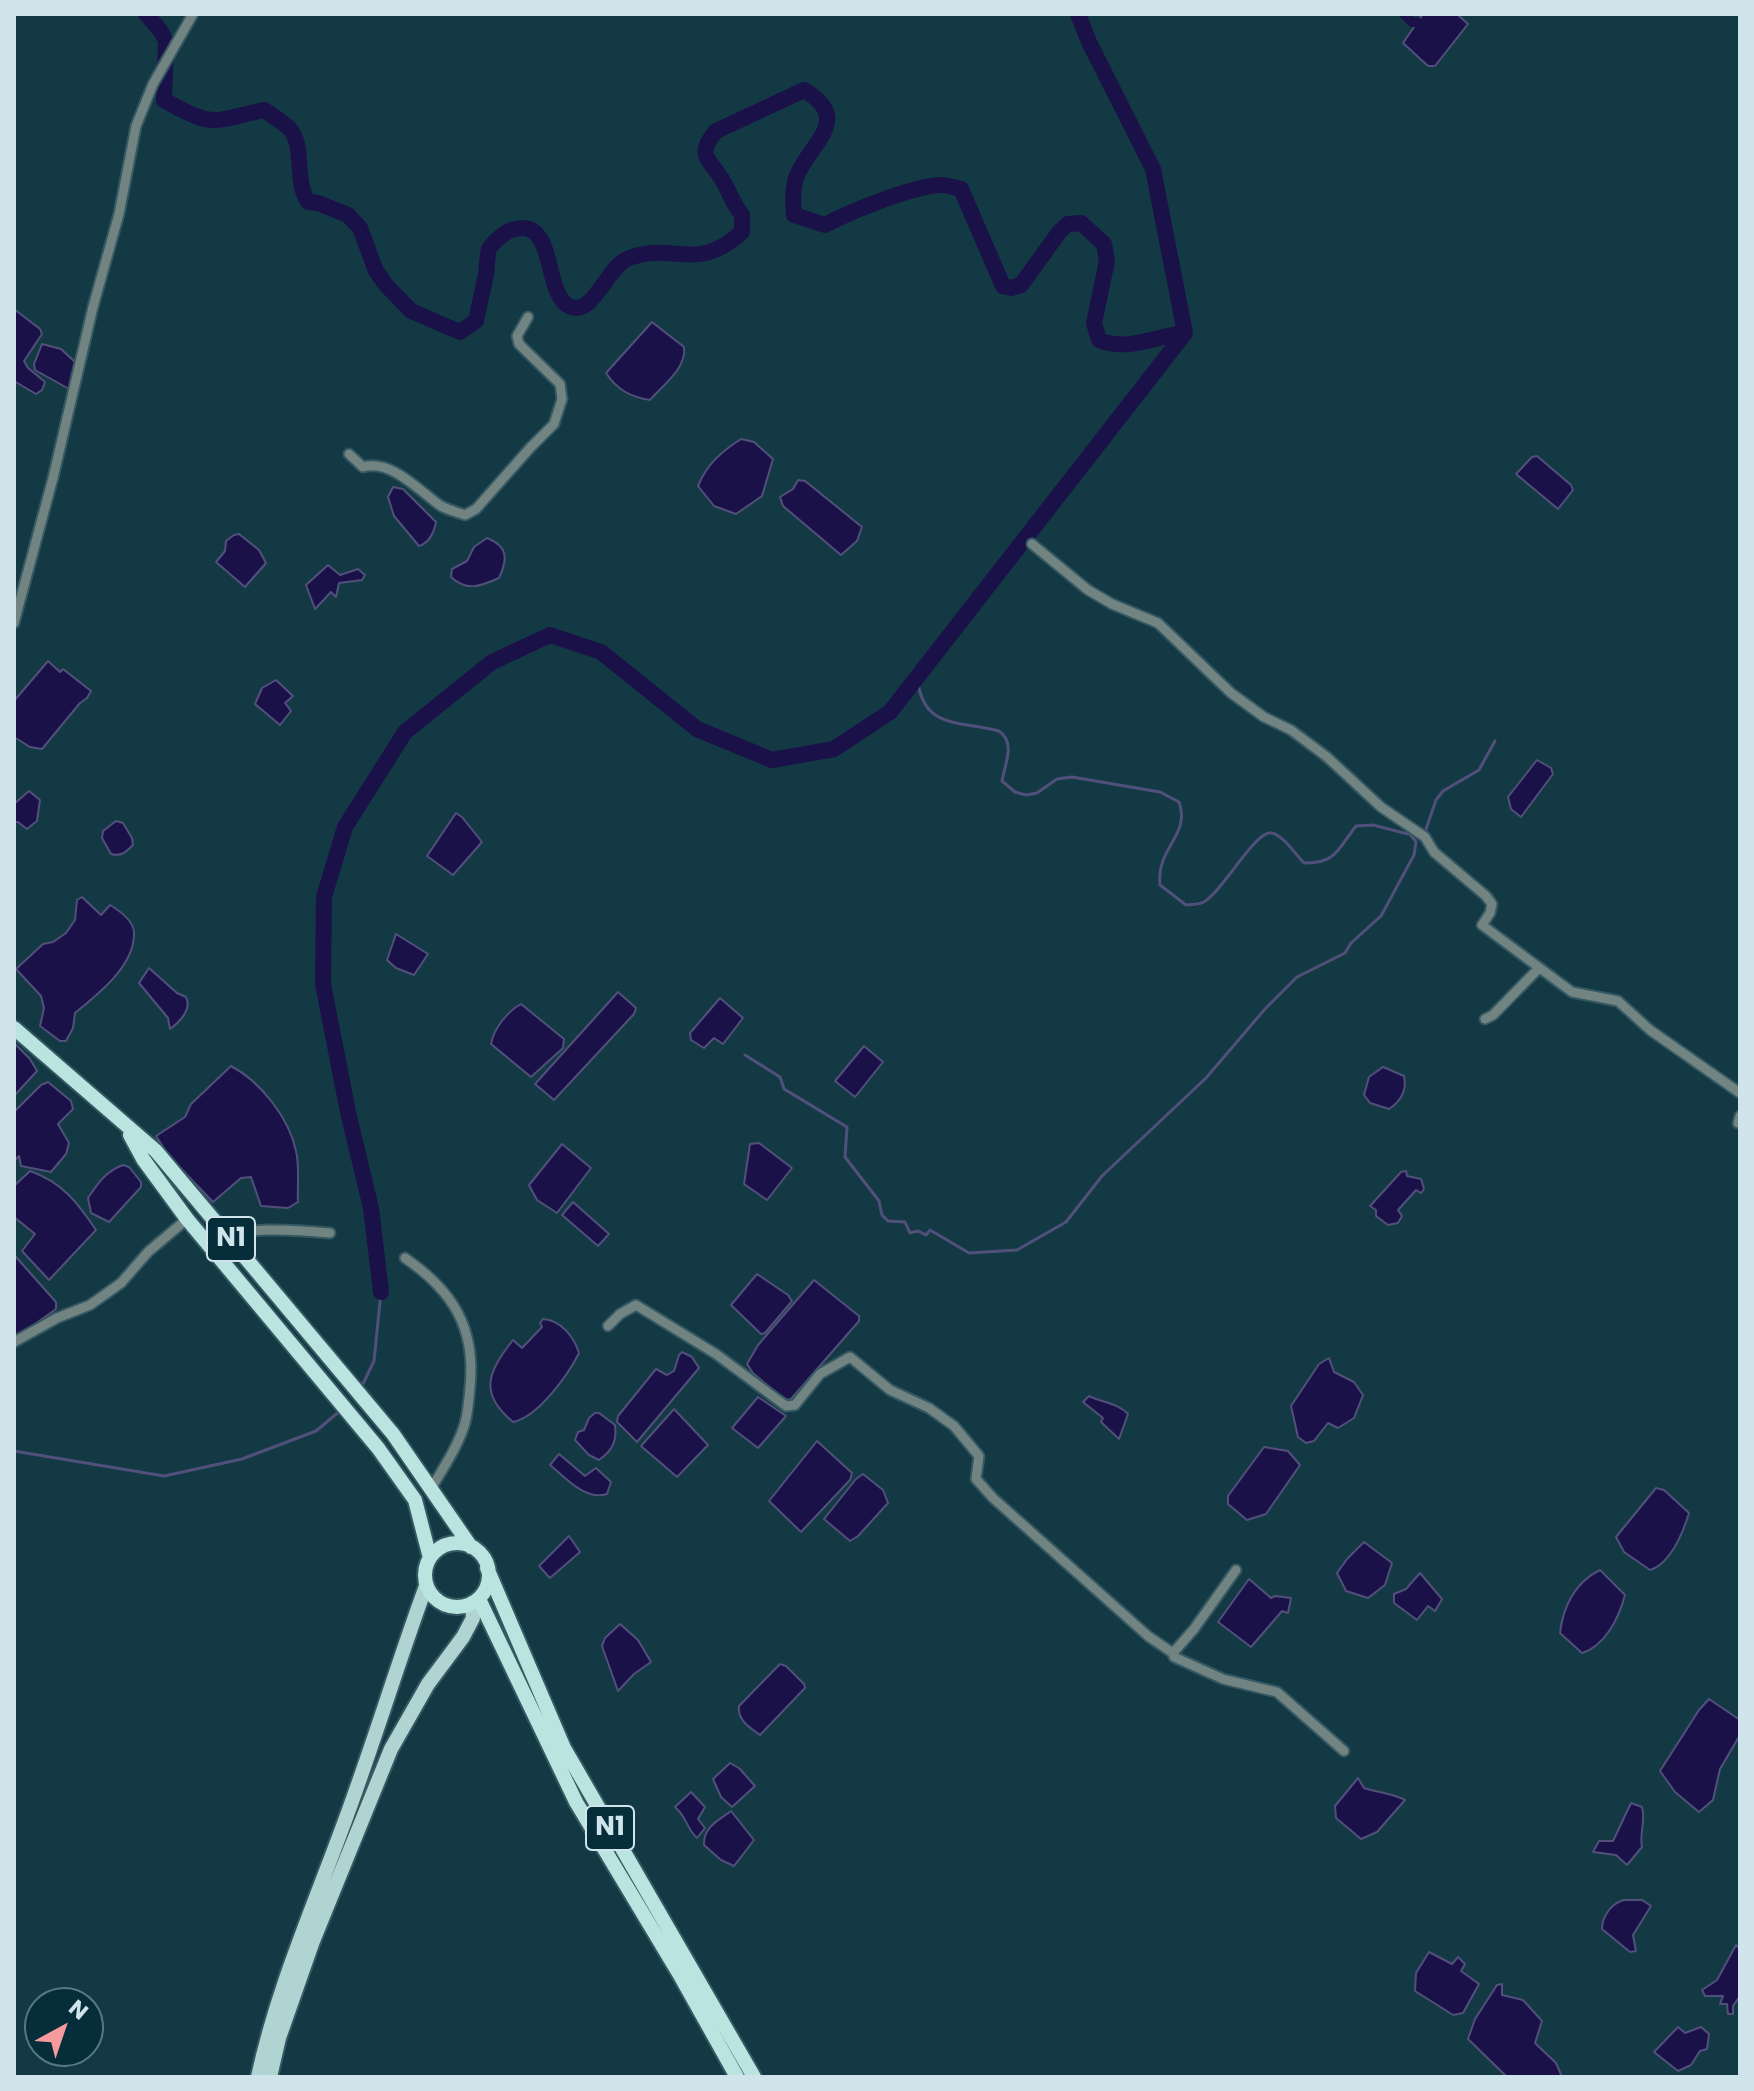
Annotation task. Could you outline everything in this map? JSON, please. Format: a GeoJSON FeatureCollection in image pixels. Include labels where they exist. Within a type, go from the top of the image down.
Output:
{"type":"FeatureCollection","features":[{"type":"Feature","properties":{"kind":"highway","name":"N1"},"geometry":{"type":"LineString","coordinates":[[14,1028],[156,1151],[393,1434],[471,1547],[484,1559],[564,1748],[754,2077]]}},
{"type":"Feature","properties":{"kind":"highway","name":"N1"},"geometry":{"type":"LineString","coordinates":[[126,1128],[143,1159],[187,1219],[378,1448],[415,1500],[430,1558],[426,1567],[426,1586]]}},
{"type":"Feature","properties":{"kind":"highway"},"geometry":{"type":"LineString","coordinates":[[430,1558],[445,1546],[471,1547]]}},
{"type":"Feature","properties":{"kind":"highway"},"geometry":{"type":"LineString","coordinates":[[426,1586],[439,1601],[457,1607],[476,1601],[487,1586],[487,1568]]}},
{"type":"Feature","properties":{"kind":"highway","name":"N1"},"geometry":{"type":"LineString","coordinates":[[476,1601],[576,1802],[737,2077]]}},
{"type":"Feature","properties":{"kind":"main road"},"geometry":{"type":"LineString","coordinates":[[258,2077],[268,2031],[290,1966],[342,1831],[426,1586]]}},
{"type":"Feature","properties":{"kind":"main road"},"geometry":{"type":"LineString","coordinates":[[270,2077],[279,2038],[313,1941],[391,1749],[428,1684],[463,1637],[473,1618],[476,1601]]}},
{"type":"Feature","properties":{"kind":"street"},"geometry":{"type":"LineString","coordinates":[[14,623],[53,478],[96,292],[119,214],[136,126],[153,84],[193,14]]}},
{"type":"Feature","properties":{"kind":"street"},"geometry":{"type":"LineString","coordinates":[[349,454],[363,467],[371,465],[391,471],[443,508],[465,515],[476,509],[554,424],[562,399],[560,384],[519,344],[517,336],[528,317]]}},
{"type":"Feature","properties":{"kind":"street"},"geometry":{"type":"LineString","coordinates":[[1032,544],[1088,590],[1112,604],[1158,623],[1231,693],[1264,717],[1291,730],[1327,757],[1381,807],[1425,837],[1434,852],[1492,904],[1482,925],[1572,992],[1618,1001],[1650,1030],[1740,1093]]}},
{"type":"Feature","properties":{"kind":"street"},"geometry":{"type":"LineString","coordinates":[[1485,1019],[1493,1015],[1539,968]]}},
{"type":"Feature","properties":{"kind":"street"},"geometry":{"type":"LineString","coordinates":[[14,1342],[57,1318],[90,1305],[121,1283],[148,1252],[187,1219]]}},
{"type":"Feature","properties":{"kind":"street"},"geometry":{"type":"LineString","coordinates":[[204,1239],[259,1229],[330,1233]]}},
{"type":"Feature","properties":{"kind":"street"},"geometry":{"type":"LineString","coordinates":[[405,1258],[439,1285],[457,1311],[471,1342],[472,1366],[465,1423],[431,1489]]}},
{"type":"Feature","properties":{"kind":"street"},"geometry":{"type":"LineString","coordinates":[[608,1326],[636,1305],[716,1354],[786,1406],[795,1405],[820,1374],[850,1357],[890,1390],[929,1408],[954,1426],[979,1456],[976,1479],[993,1498],[1174,1657],[1223,1679],[1277,1692],[1344,1751]]}},
{"type":"Feature","properties":{"kind":"street"},"geometry":{"type":"LineString","coordinates":[[1173,1653],[1236,1570]]}},
{"type":"Feature","properties":{"kind":"shaded area"},"geometry":{"type":"Polygon","coordinates":[[[1423,14],[1457,14],[1468,24],[1435,66],[1428,66],[1403,43],[1423,14]]]}},
{"type":"Feature","properties":{"kind":"shaded area"},"geometry":{"type":"Polygon","coordinates":[[[14,309],[42,334],[24,361],[45,382],[36,394],[14,381],[14,309]]]}},
{"type":"Feature","properties":{"kind":"shaded area"},"geometry":{"type":"Polygon","coordinates":[[[652,322],[684,347],[684,355],[673,376],[650,400],[625,392],[606,373],[652,322]]]}},
{"type":"Feature","properties":{"kind":"shaded area"},"geometry":{"type":"Polygon","coordinates":[[[42,344],[61,349],[76,363],[69,389],[35,370],[34,364],[42,344]]]}},
{"type":"Feature","properties":{"kind":"shaded area"},"geometry":{"type":"Polygon","coordinates":[[[741,439],[754,442],[773,459],[762,496],[736,514],[714,506],[698,486],[715,459],[741,439]]]}},
{"type":"Feature","properties":{"kind":"shaded area"},"geometry":{"type":"Polygon","coordinates":[[[1537,456],[1573,490],[1558,509],[1516,474],[1532,457],[1537,456]]]}},
{"type":"Feature","properties":{"kind":"shaded area"},"geometry":{"type":"Polygon","coordinates":[[[798,480],[805,481],[862,527],[857,541],[841,555],[783,506],[780,497],[793,489],[798,480]]]}},
{"type":"Feature","properties":{"kind":"shaded area"},"geometry":{"type":"Polygon","coordinates":[[[393,487],[403,489],[436,522],[423,545],[419,546],[394,516],[388,497],[393,487]]]}},
{"type":"Feature","properties":{"kind":"shaded area"},"geometry":{"type":"Polygon","coordinates":[[[239,534],[259,550],[266,563],[245,587],[216,562],[225,551],[226,541],[239,534]]]}},
{"type":"Feature","properties":{"kind":"shaded area"},"geometry":{"type":"Polygon","coordinates":[[[487,538],[499,545],[504,554],[499,578],[480,585],[468,586],[457,582],[451,577],[452,569],[467,561],[474,547],[487,538]]]}},
{"type":"Feature","properties":{"kind":"shaded area"},"geometry":{"type":"Polygon","coordinates":[[[328,565],[340,575],[358,569],[365,575],[362,580],[339,583],[336,597],[331,592],[315,609],[306,585],[328,565]]]}},
{"type":"Feature","properties":{"kind":"shaded area"},"geometry":{"type":"Polygon","coordinates":[[[48,661],[91,691],[42,749],[30,747],[14,737],[14,701],[48,661]]]}},
{"type":"Feature","properties":{"kind":"shaded area"},"geometry":{"type":"Polygon","coordinates":[[[276,680],[293,696],[285,703],[291,711],[280,725],[255,704],[262,688],[276,680]]]}},
{"type":"Feature","properties":{"kind":"shaded area"},"geometry":{"type":"Polygon","coordinates":[[[1537,760],[1551,768],[1553,774],[1521,817],[1511,809],[1508,797],[1537,760]]]}},
{"type":"Feature","properties":{"kind":"shaded area"},"geometry":{"type":"Polygon","coordinates":[[[29,791],[40,800],[37,821],[27,829],[14,822],[14,804],[29,791]]]}},
{"type":"Feature","properties":{"kind":"shaded area"},"geometry":{"type":"Polygon","coordinates":[[[456,813],[482,842],[453,875],[427,856],[456,813]]]}},
{"type":"Feature","properties":{"kind":"shaded area"},"geometry":{"type":"Polygon","coordinates":[[[116,821],[123,823],[133,845],[118,855],[111,854],[102,838],[103,831],[116,821]]]}},
{"type":"Feature","properties":{"kind":"shaded area"},"geometry":{"type":"Polygon","coordinates":[[[82,897],[101,915],[110,905],[126,917],[132,924],[133,945],[122,968],[75,1013],[73,1028],[66,1041],[60,1041],[40,1026],[44,1008],[41,996],[16,969],[43,944],[53,942],[66,933],[75,920],[77,900],[82,897]]]}},
{"type":"Feature","properties":{"kind":"shaded area"},"geometry":{"type":"Polygon","coordinates":[[[396,934],[428,954],[414,975],[396,968],[387,960],[396,934]]]}},
{"type":"Feature","properties":{"kind":"shaded area"},"geometry":{"type":"Polygon","coordinates":[[[149,968],[177,993],[186,997],[186,1011],[170,1029],[168,1018],[139,983],[149,968]]]}},
{"type":"Feature","properties":{"kind":"shaded area"},"geometry":{"type":"Polygon","coordinates":[[[618,992],[636,1008],[634,1014],[554,1100],[535,1084],[618,992]]]}},
{"type":"Feature","properties":{"kind":"shaded area"},"geometry":{"type":"Polygon","coordinates":[[[720,998],[743,1018],[723,1044],[714,1038],[704,1048],[691,1040],[690,1033],[720,998]]]}},
{"type":"Feature","properties":{"kind":"shaded area"},"geometry":{"type":"Polygon","coordinates":[[[521,1004],[564,1039],[563,1048],[531,1077],[491,1044],[502,1021],[521,1004]]]}},
{"type":"Feature","properties":{"kind":"shaded area"},"geometry":{"type":"Polygon","coordinates":[[[14,1043],[37,1071],[14,1096],[14,1043]]]}},
{"type":"Feature","properties":{"kind":"shaded area"},"geometry":{"type":"Polygon","coordinates":[[[864,1046],[883,1062],[855,1097],[835,1081],[864,1046]]]}},
{"type":"Feature","properties":{"kind":"shaded area"},"geometry":{"type":"Polygon","coordinates":[[[231,1066],[252,1081],[272,1102],[292,1138],[298,1163],[298,1202],[288,1208],[261,1206],[251,1177],[241,1178],[213,1202],[169,1156],[156,1136],[185,1117],[191,1104],[231,1066]]]}},
{"type":"Feature","properties":{"kind":"shaded area"},"geometry":{"type":"Polygon","coordinates":[[[1383,1067],[1404,1076],[1402,1095],[1389,1109],[1370,1103],[1364,1095],[1369,1077],[1383,1067]]]}},
{"type":"Feature","properties":{"kind":"shaded area"},"geometry":{"type":"Polygon","coordinates":[[[48,1082],[71,1101],[73,1109],[58,1124],[69,1143],[66,1154],[51,1172],[21,1166],[19,1156],[14,1161],[14,1112],[48,1082]]]}},
{"type":"Feature","properties":{"kind":"shaded area"},"geometry":{"type":"Polygon","coordinates":[[[759,1143],[792,1168],[767,1200],[744,1184],[750,1144],[759,1143]]]}},
{"type":"Feature","properties":{"kind":"shaded area"},"geometry":{"type":"Polygon","coordinates":[[[562,1144],[591,1168],[557,1213],[537,1200],[529,1185],[562,1144]]]}},
{"type":"Feature","properties":{"kind":"shaded area"},"geometry":{"type":"Polygon","coordinates":[[[123,1165],[129,1167],[141,1182],[141,1187],[109,1222],[91,1213],[88,1198],[107,1174],[123,1165]]]}},
{"type":"Feature","properties":{"kind":"shaded area"},"geometry":{"type":"Polygon","coordinates":[[[30,1171],[68,1194],[96,1230],[49,1280],[22,1251],[35,1234],[14,1217],[14,1186],[30,1171]]]}},
{"type":"Feature","properties":{"kind":"shaded area"},"geometry":{"type":"Polygon","coordinates":[[[1406,1171],[1407,1176],[1421,1179],[1424,1189],[1421,1193],[1416,1190],[1398,1210],[1402,1216],[1398,1223],[1388,1225],[1376,1216],[1376,1210],[1370,1206],[1401,1172],[1406,1171]]]}},
{"type":"Feature","properties":{"kind":"shaded area"},"geometry":{"type":"Polygon","coordinates":[[[573,1202],[609,1234],[598,1246],[562,1215],[573,1202]]]}},
{"type":"Feature","properties":{"kind":"shaded area"},"geometry":{"type":"Polygon","coordinates":[[[14,1257],[56,1302],[56,1309],[14,1339],[14,1257]]]}},
{"type":"Feature","properties":{"kind":"shaded area"},"geometry":{"type":"Polygon","coordinates":[[[757,1274],[792,1301],[761,1334],[731,1305],[757,1274]]]}},
{"type":"Feature","properties":{"kind":"shaded area"},"geometry":{"type":"Polygon","coordinates":[[[814,1280],[859,1316],[859,1321],[791,1399],[785,1400],[753,1373],[747,1364],[758,1345],[814,1280]]]}},
{"type":"Feature","properties":{"kind":"shaded area"},"geometry":{"type":"Polygon","coordinates":[[[543,1319],[556,1322],[566,1330],[579,1353],[542,1404],[523,1419],[513,1422],[495,1401],[490,1382],[498,1362],[513,1340],[522,1348],[542,1327],[540,1323],[543,1319]]]}},
{"type":"Feature","properties":{"kind":"shaded area"},"geometry":{"type":"Polygon","coordinates":[[[682,1352],[692,1357],[699,1368],[637,1442],[617,1422],[618,1416],[656,1369],[667,1375],[674,1371],[682,1352]]]}},
{"type":"Feature","properties":{"kind":"shaded area"},"geometry":{"type":"Polygon","coordinates":[[[1329,1358],[1334,1372],[1354,1382],[1363,1395],[1354,1418],[1338,1428],[1328,1423],[1314,1441],[1306,1443],[1298,1437],[1291,1406],[1319,1364],[1329,1358]]]}},
{"type":"Feature","properties":{"kind":"shaded area"},"geometry":{"type":"Polygon","coordinates":[[[1089,1396],[1115,1405],[1128,1414],[1119,1439],[1101,1422],[1103,1418],[1083,1402],[1089,1396]]]}},
{"type":"Feature","properties":{"kind":"shaded area"},"geometry":{"type":"Polygon","coordinates":[[[758,1397],[786,1416],[758,1448],[732,1428],[758,1397]]]}},
{"type":"Feature","properties":{"kind":"shaded area"},"geometry":{"type":"Polygon","coordinates":[[[674,1409],[708,1445],[677,1477],[641,1446],[674,1409]]]}},
{"type":"Feature","properties":{"kind":"shaded area"},"geometry":{"type":"Polygon","coordinates":[[[595,1413],[615,1425],[613,1445],[599,1460],[589,1455],[575,1440],[595,1413]]]}},
{"type":"Feature","properties":{"kind":"shaded area"},"geometry":{"type":"Polygon","coordinates":[[[817,1441],[852,1473],[850,1480],[801,1532],[769,1501],[817,1441]]]}},
{"type":"Feature","properties":{"kind":"shaded area"},"geometry":{"type":"Polygon","coordinates":[[[1264,1447],[1288,1451],[1300,1465],[1266,1514],[1247,1520],[1228,1504],[1228,1496],[1264,1447]]]}},
{"type":"Feature","properties":{"kind":"shaded area"},"geometry":{"type":"Polygon","coordinates":[[[559,1454],[585,1476],[596,1468],[611,1482],[607,1494],[591,1494],[569,1481],[550,1465],[559,1454]]]}},
{"type":"Feature","properties":{"kind":"shaded area"},"geometry":{"type":"Polygon","coordinates":[[[863,1474],[883,1490],[888,1503],[850,1541],[824,1519],[863,1474]]]}},
{"type":"Feature","properties":{"kind":"shaded area"},"geometry":{"type":"Polygon","coordinates":[[[1656,1488],[1664,1490],[1689,1513],[1670,1555],[1650,1570],[1624,1552],[1616,1537],[1656,1488]]]}},
{"type":"Feature","properties":{"kind":"shaded area"},"geometry":{"type":"Polygon","coordinates":[[[569,1536],[580,1552],[550,1578],[539,1566],[569,1536]]]}},
{"type":"Feature","properties":{"kind":"shaded area"},"geometry":{"type":"Polygon","coordinates":[[[1364,1542],[1392,1563],[1385,1585],[1368,1598],[1346,1591],[1337,1573],[1364,1542]]]}},
{"type":"Feature","properties":{"kind":"shaded area"},"geometry":{"type":"Polygon","coordinates":[[[1600,1570],[1625,1595],[1610,1630],[1598,1644],[1582,1653],[1560,1633],[1562,1623],[1567,1605],[1577,1588],[1600,1570]]]}},
{"type":"Feature","properties":{"kind":"shaded area"},"geometry":{"type":"Polygon","coordinates":[[[1420,1573],[1442,1599],[1435,1611],[1428,1606],[1417,1620],[1394,1603],[1394,1594],[1406,1589],[1420,1573]]]}},
{"type":"Feature","properties":{"kind":"shaded area"},"geometry":{"type":"Polygon","coordinates":[[[1249,1579],[1271,1598],[1291,1598],[1288,1613],[1282,1611],[1251,1647],[1218,1622],[1249,1579]]]}},
{"type":"Feature","properties":{"kind":"shaded area"},"geometry":{"type":"Polygon","coordinates":[[[620,1624],[638,1640],[651,1662],[618,1691],[602,1646],[605,1638],[620,1624]]]}},
{"type":"Feature","properties":{"kind":"shaded area"},"geometry":{"type":"Polygon","coordinates":[[[780,1664],[786,1666],[805,1688],[760,1735],[742,1719],[739,1706],[780,1664]]]}},
{"type":"Feature","properties":{"kind":"shaded area"},"geometry":{"type":"Polygon","coordinates":[[[1709,1699],[1740,1720],[1740,1735],[1720,1769],[1713,1800],[1699,1812],[1675,1792],[1660,1771],[1709,1699]]]}},
{"type":"Feature","properties":{"kind":"shaded area"},"geometry":{"type":"Polygon","coordinates":[[[730,1763],[739,1768],[755,1786],[732,1807],[721,1797],[713,1779],[730,1763]]]}},
{"type":"Feature","properties":{"kind":"shaded area"},"geometry":{"type":"Polygon","coordinates":[[[1358,1778],[1364,1788],[1405,1800],[1377,1832],[1361,1839],[1336,1818],[1335,1806],[1358,1778]]]}},
{"type":"Feature","properties":{"kind":"shaded area"},"geometry":{"type":"Polygon","coordinates":[[[691,1792],[705,1807],[698,1819],[705,1828],[697,1838],[675,1807],[691,1792]]]}},
{"type":"Feature","properties":{"kind":"shaded area"},"geometry":{"type":"Polygon","coordinates":[[[1631,1803],[1642,1807],[1642,1847],[1627,1865],[1616,1855],[1593,1852],[1599,1841],[1613,1841],[1631,1803]]]}},
{"type":"Feature","properties":{"kind":"shaded area"},"geometry":{"type":"Polygon","coordinates":[[[731,1811],[754,1840],[734,1866],[721,1860],[704,1845],[709,1829],[731,1811]]]}},
{"type":"Feature","properties":{"kind":"shaded area"},"geometry":{"type":"Polygon","coordinates":[[[1624,1900],[1642,1900],[1651,1906],[1633,1935],[1636,1951],[1630,1952],[1602,1929],[1608,1911],[1624,1900]]]}},
{"type":"Feature","properties":{"kind":"shaded area"},"geometry":{"type":"Polygon","coordinates":[[[1736,1945],[1740,1949],[1740,1996],[1733,2006],[1733,2014],[1728,2014],[1727,2004],[1720,2004],[1723,1996],[1705,1996],[1702,1990],[1717,1980],[1736,1945]]]}},
{"type":"Feature","properties":{"kind":"shaded area"},"geometry":{"type":"Polygon","coordinates":[[[1429,1952],[1452,1964],[1458,1957],[1465,1964],[1461,1971],[1479,1984],[1463,2013],[1453,2015],[1415,1991],[1416,1973],[1429,1952]]]}},
{"type":"Feature","properties":{"kind":"shaded area"},"geometry":{"type":"Polygon","coordinates":[[[1502,1984],[1502,1995],[1523,2000],[1542,2021],[1535,2043],[1556,2063],[1562,2077],[1507,2077],[1468,2039],[1475,2019],[1497,1985],[1502,1984]]]}},
{"type":"Feature","properties":{"kind":"shaded area"},"geometry":{"type":"Polygon","coordinates":[[[1678,2027],[1685,2033],[1701,2027],[1709,2034],[1707,2049],[1700,2051],[1691,2065],[1678,2071],[1654,2052],[1678,2027]]]}},
{"type":"Feature","properties":{"kind":"waterway"},"geometry":{"type":"LineString","coordinates":[[146,14],[166,41],[164,100],[204,119],[223,119],[264,110],[284,124],[295,136],[301,184],[308,202],[348,215],[360,228],[376,271],[386,285],[411,311],[460,332],[476,321],[489,249],[512,230],[527,228],[537,234],[562,300],[571,307],[579,308],[627,259],[643,254],[697,254],[725,245],[742,232],[742,215],[707,157],[706,146],[716,131],[804,90],[819,101],[826,112],[827,122],[796,178],[794,215],[825,225],[916,189],[942,185],[961,189],[1003,286],[1011,288],[1021,285],[1060,231],[1068,224],[1081,223],[1104,244],[1107,261],[1094,323],[1099,340],[1131,344],[1185,333]]}},
{"type":"Feature","properties":{"kind":"waterway"},"geometry":{"type":"LineString","coordinates":[[381,1292],[371,1208],[323,984],[324,897],[345,827],[405,732],[492,662],[550,635],[601,652],[697,729],[772,760],[834,749],[890,712],[1185,333],[1153,169],[1078,14]]}},
{"type":"Feature","properties":{"kind":"waterway"},"geometry":{"type":"LineString","coordinates":[[1404,14],[1412,22],[1417,22]]}},
{"type":"Feature","properties":{"kind":"waterway"},"geometry":{"type":"LineString","coordinates":[[917,677],[926,706],[935,714],[944,720],[999,731],[1004,736],[1008,754],[1002,781],[1015,792],[1026,795],[1037,793],[1057,779],[1072,777],[1160,792],[1179,802],[1181,824],[1163,861],[1160,885],[1186,905],[1202,903],[1212,896],[1248,850],[1265,834],[1272,833],[1281,838],[1304,863],[1330,858],[1356,826],[1373,825],[1408,834]]}},
{"type":"Feature","properties":{"kind":"waterway"},"geometry":{"type":"LineString","coordinates":[[1424,835],[1436,800],[1443,791],[1479,770],[1495,741]]}},
{"type":"Feature","properties":{"kind":"waterway"},"geometry":{"type":"LineString","coordinates":[[745,1055],[780,1077],[784,1089],[847,1127],[845,1157],[879,1201],[882,1215],[888,1221],[905,1222],[910,1233],[918,1231],[926,1235],[930,1230],[969,1253],[1017,1250],[1066,1222],[1102,1176],[1206,1078],[1297,977],[1345,953],[1351,943],[1381,916],[1414,855],[1416,842],[1410,834]]}},
{"type":"Feature","properties":{"kind":"waterway"},"geometry":{"type":"LineString","coordinates":[[362,1386],[374,1361],[381,1292]]}},
{"type":"Feature","properties":{"kind":"waterway"},"geometry":{"type":"LineString","coordinates":[[14,1451],[164,1476],[242,1459],[316,1431],[341,1410]]}}]}
